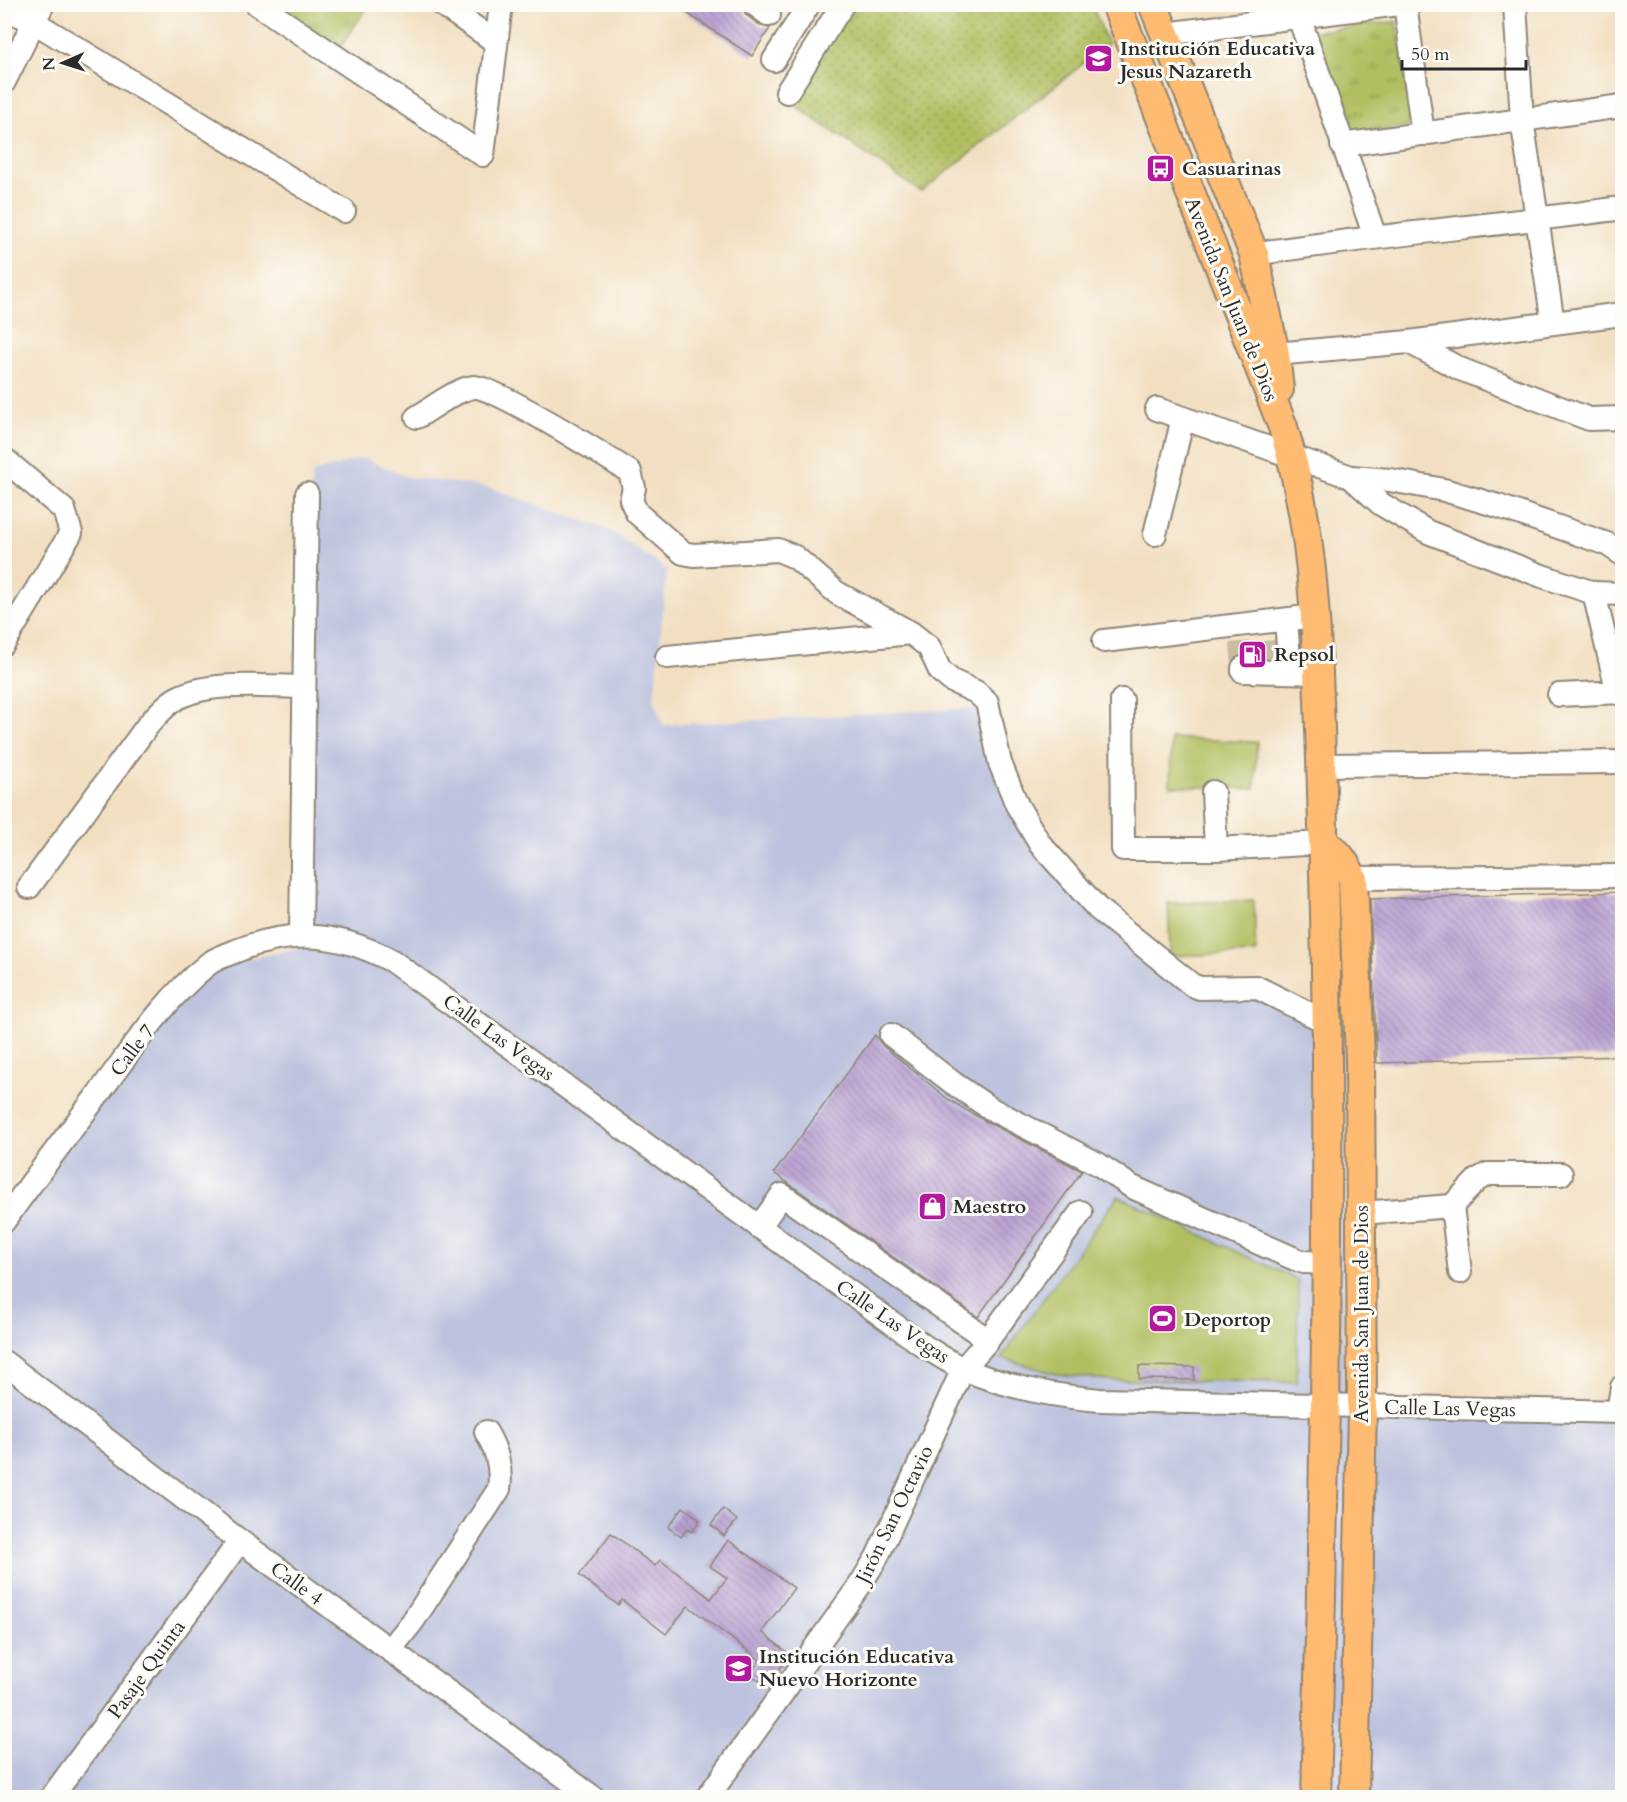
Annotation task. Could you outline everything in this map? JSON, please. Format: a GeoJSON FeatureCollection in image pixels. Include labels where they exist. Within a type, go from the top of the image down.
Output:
{"type":"FeatureCollection","features":[{"type":"Feature","properties":{"kind":"main road","name":"Avenida San Juan de Dios"},"geometry":{"type":"LineString","coordinates":[[1116,4],[1282,427],[1292,457],[1309,547],[1318,674],[1328,1023],[1326,1406],[1316,1797]]}},
{"type":"Feature","properties":{"kind":"main road","name":"Avenida San Juan de Dios"},"geometry":{"type":"LineString","coordinates":[[1153,4],[1254,254],[1275,354],[1282,427]]}},
{"type":"Feature","properties":{"kind":"main road","name":"Avenida San Juan de Dios"},"geometry":{"type":"LineString","coordinates":[[1323,843],[1335,849],[1353,878],[1360,1061],[1362,1407],[1354,1797]]}},
{"type":"Feature","properties":{"kind":"street"},"geometry":{"type":"LineString","coordinates":[[257,4],[483,155],[501,4]]}},
{"type":"Feature","properties":{"kind":"street"},"geometry":{"type":"LineString","coordinates":[[441,4],[496,42]]}},
{"type":"Feature","properties":{"kind":"street"},"geometry":{"type":"LineString","coordinates":[[774,60],[809,4]]}},
{"type":"Feature","properties":{"kind":"street"},"geometry":{"type":"LineString","coordinates":[[787,92],[843,4]]}},
{"type":"Feature","properties":{"kind":"street"},"geometry":{"type":"LineString","coordinates":[[1165,34],[1400,4]]}},
{"type":"Feature","properties":{"kind":"street"},"geometry":{"type":"LineString","coordinates":[[1405,4],[1423,134]]}},
{"type":"Feature","properties":{"kind":"street"},"geometry":{"type":"LineString","coordinates":[[1515,4],[1522,120],[1553,323]]}},
{"type":"Feature","properties":{"kind":"street"},"geometry":{"type":"LineString","coordinates":[[4,8],[39,14],[344,211]]}},
{"type":"Feature","properties":{"kind":"street"},"geometry":{"type":"LineString","coordinates":[[4,82],[39,14]]}},
{"type":"Feature","properties":{"kind":"street"},"geometry":{"type":"LineString","coordinates":[[1299,17],[1375,237]]}},
{"type":"Feature","properties":{"kind":"street"},"geometry":{"type":"LineString","coordinates":[[1342,145],[1623,106]]}},
{"type":"Feature","properties":{"kind":"street"},"geometry":{"type":"LineString","coordinates":[[1254,254],[1375,237],[1538,220],[1623,208]]}},
{"type":"Feature","properties":{"kind":"street"},"geometry":{"type":"LineString","coordinates":[[1275,354],[1409,342],[1623,314]]}},
{"type":"Feature","properties":{"kind":"street"},"geometry":{"type":"LineString","coordinates":[[1409,342],[1460,369],[1589,419],[1623,418]]}},
{"type":"Feature","properties":{"kind":"street"},"geometry":{"type":"LineString","coordinates":[[417,417],[465,389],[481,386],[552,424],[630,472],[634,488],[631,500],[637,513],[682,553],[694,555],[778,550],[795,557],[837,593],[911,633],[929,648],[940,671],[952,681],[976,692],[987,702],[1000,763],[1017,805],[1040,844],[1098,909],[1192,985],[1256,987],[1328,1023]]}},
{"type":"Feature","properties":{"kind":"street"},"geometry":{"type":"LineString","coordinates":[[1157,409],[1351,477],[1390,480],[1444,490],[1498,506],[1607,544],[1623,554]]}},
{"type":"Feature","properties":{"kind":"street"},"geometry":{"type":"LineString","coordinates":[[1155,534],[1183,418]]}},
{"type":"Feature","properties":{"kind":"street"},"geometry":{"type":"LineString","coordinates":[[4,643],[70,534],[64,510],[7,464]]}},
{"type":"Feature","properties":{"kind":"street"},"geometry":{"type":"LineString","coordinates":[[1351,477],[1381,504],[1428,532],[1542,576],[1594,593],[1623,594]]}},
{"type":"Feature","properties":{"kind":"street"},"geometry":{"type":"LineString","coordinates":[[302,936],[307,494]]}},
{"type":"Feature","properties":{"kind":"street"},"geometry":{"type":"LineString","coordinates":[[1559,695],[1620,692],[1594,593]]}},
{"type":"Feature","properties":{"kind":"street"},"geometry":{"type":"LineString","coordinates":[[1104,641],[1252,633],[1286,620],[1315,616]]}},
{"type":"Feature","properties":{"kind":"street"},"geometry":{"type":"LineString","coordinates":[[1286,620],[1290,672]]}},
{"type":"Feature","properties":{"kind":"street"},"geometry":{"type":"LineString","coordinates":[[667,657],[911,633]]}},
{"type":"Feature","properties":{"kind":"street"},"geometry":{"type":"LineString","coordinates":[[1243,668],[1243,670],[1266,669],[1318,674]]}},
{"type":"Feature","properties":{"kind":"street"},"geometry":{"type":"LineString","coordinates":[[29,887],[162,709],[180,697],[218,687],[304,687]]}},
{"type":"Feature","properties":{"kind":"street"},"geometry":{"type":"LineString","coordinates":[[1122,700],[1123,849],[1216,849],[1323,843]]}},
{"type":"Feature","properties":{"kind":"street"},"geometry":{"type":"LineString","coordinates":[[1321,765],[1623,762]]}},
{"type":"Feature","properties":{"kind":"street"},"geometry":{"type":"LineString","coordinates":[[1213,792],[1216,849]]}},
{"type":"Feature","properties":{"kind":"street"},"geometry":{"type":"LineString","coordinates":[[1353,878],[1623,876]]}},
{"type":"Feature","properties":{"kind":"street","name":"Calle 7"},"geometry":{"type":"LineString","coordinates":[[6,1217],[174,996],[209,963],[252,944],[302,936]]}},
{"type":"Feature","properties":{"kind":"street","name":"Calle Las Vegas"},"geometry":{"type":"LineString","coordinates":[[302,936],[349,941],[393,961],[924,1346],[963,1369],[1014,1387],[1073,1398],[1144,1402],[1620,1412]]}},
{"type":"Feature","properties":{"kind":"street"},"geometry":{"type":"LineString","coordinates":[[891,1035],[991,1109],[1098,1164],[1132,1187],[1294,1259],[1326,1263]]}},
{"type":"Feature","properties":{"kind":"street"},"geometry":{"type":"LineString","coordinates":[[1361,1213],[1452,1206],[1477,1180],[1488,1174],[1561,1174]]}},
{"type":"Feature","properties":{"kind":"street"},"geometry":{"type":"LineString","coordinates":[[759,1227],[782,1195],[988,1340]]}},
{"type":"Feature","properties":{"kind":"street"},"geometry":{"type":"LineString","coordinates":[[1452,1206],[1460,1272]]}},
{"type":"Feature","properties":{"kind":"street","name":"Jirón San Octavio"},"geometry":{"type":"LineString","coordinates":[[707,1797],[860,1585],[886,1538],[963,1369],[988,1340],[1081,1212]]}},
{"type":"Feature","properties":{"kind":"street","name":"Calle 4"},"geometry":{"type":"LineString","coordinates":[[4,1362],[240,1541],[594,1797]]}},
{"type":"Feature","properties":{"kind":"street"},"geometry":{"type":"LineString","coordinates":[[1620,1412],[1623,1387]]}},
{"type":"Feature","properties":{"kind":"street"},"geometry":{"type":"LineString","coordinates":[[390,1650],[413,1621],[499,1489],[498,1458],[494,1445],[486,1432]]}},
{"type":"Feature","properties":{"kind":"street","name":"Pasaje Quinta"},"geometry":{"type":"LineString","coordinates":[[51,1797],[240,1541]]}},
{"type":"Feature","properties":{"kind":"shaded area"},"geometry":{"type":"Polygon","coordinates":[[[363,458],[407,477],[487,487],[609,530],[667,570],[654,698],[663,725],[997,707],[1016,787],[1081,896],[1188,992],[1255,992],[1341,1034],[1343,1402],[1622,1409],[1622,1797],[5,1797],[4,1223],[181,996],[225,964],[303,947],[312,473],[363,458]]]}},
{"type":"Feature","properties":{"kind":"green space"},"geometry":{"type":"Polygon","coordinates":[[[287,5],[369,5],[340,48],[284,10],[287,5]]]}},
{"type":"Feature","properties":{"kind":"green space"},"geometry":{"type":"Polygon","coordinates":[[[853,5],[1092,5],[1108,44],[921,192],[790,102],[853,5]]]}},
{"type":"Feature","properties":{"kind":"green space"},"geometry":{"type":"Polygon","coordinates":[[[1397,21],[1412,126],[1347,137],[1311,32],[1397,21]]]}},
{"type":"Feature","properties":{"kind":"green space"},"geometry":{"type":"Polygon","coordinates":[[[1171,738],[1257,742],[1255,789],[1170,786],[1171,738]]]}},
{"type":"Feature","properties":{"kind":"green space"},"geometry":{"type":"Polygon","coordinates":[[[1254,900],[1256,953],[1170,956],[1168,903],[1254,900]]]}},
{"type":"Feature","properties":{"kind":"green space","name":"Deportop"},"geometry":{"type":"Polygon","coordinates":[[[1118,1196],[1298,1280],[1297,1382],[1107,1380],[1056,1374],[1001,1358],[1118,1196]]]}},
{"type":"Feature","properties":{"kind":"building"},"geometry":{"type":"Polygon","coordinates":[[[673,4],[741,4],[746,15],[761,26],[770,28],[752,56],[673,4]]]}},
{"type":"Feature","properties":{"kind":"building"},"geometry":{"type":"Polygon","coordinates":[[[1623,892],[1623,1056],[1377,1063],[1370,899],[1623,892]]]}},
{"type":"Feature","properties":{"kind":"building"},"geometry":{"type":"Polygon","coordinates":[[[875,1035],[883,1046],[949,1100],[1082,1171],[978,1317],[774,1173],[875,1035]]]}},
{"type":"Feature","properties":{"kind":"building"},"geometry":{"type":"Polygon","coordinates":[[[1139,1366],[1194,1367],[1194,1380],[1139,1379],[1139,1366]]]}},
{"type":"Feature","properties":{"kind":"building"},"geometry":{"type":"Polygon","coordinates":[[[683,1507],[700,1520],[692,1532],[687,1529],[681,1537],[668,1527],[683,1507]]]}},
{"type":"Feature","properties":{"kind":"building"},"geometry":{"type":"Polygon","coordinates":[[[723,1509],[737,1520],[724,1536],[711,1525],[723,1509]]]}},
{"type":"Feature","properties":{"kind":"building"},"geometry":{"type":"Polygon","coordinates":[[[611,1533],[655,1566],[660,1560],[711,1599],[727,1578],[710,1566],[728,1540],[794,1588],[762,1632],[790,1655],[767,1686],[750,1674],[760,1660],[688,1606],[666,1634],[622,1600],[618,1605],[579,1575],[611,1533]]]}},
{"type":"Feature","properties":{"kind":"tunnel"},"geometry":{"type":"LineString","coordinates":[[1264,641],[1266,666]]}},
{"type":"Feature","properties":{"kind":"tunnel"},"geometry":{"type":"LineString","coordinates":[[1241,642],[1243,668]]}},
{"type":"Feature","properties":{"kind":"place","name":"Institución Educativa Jesus Nazareth"},"geometry":{"type":"Point","coordinates":[1099,59]}},
{"type":"Feature","properties":{"kind":"place","name":"Casuarinas"},"geometry":{"type":"Point","coordinates":[1161,168]}},
{"type":"Feature","properties":{"kind":"place","name":"Repsol"},"geometry":{"type":"Point","coordinates":[1253,654]}},
{"type":"Feature","properties":{"kind":"place","name":"Maestro"},"geometry":{"type":"Point","coordinates":[932,1206]}},
{"type":"Feature","properties":{"kind":"place","name":"Deportop"},"geometry":{"type":"Point","coordinates":[1163,1319]}},
{"type":"Feature","properties":{"kind":"place","name":"Institución Educativa Nuevo Horizonte"},"geometry":{"type":"Point","coordinates":[738,1668]}}]}
